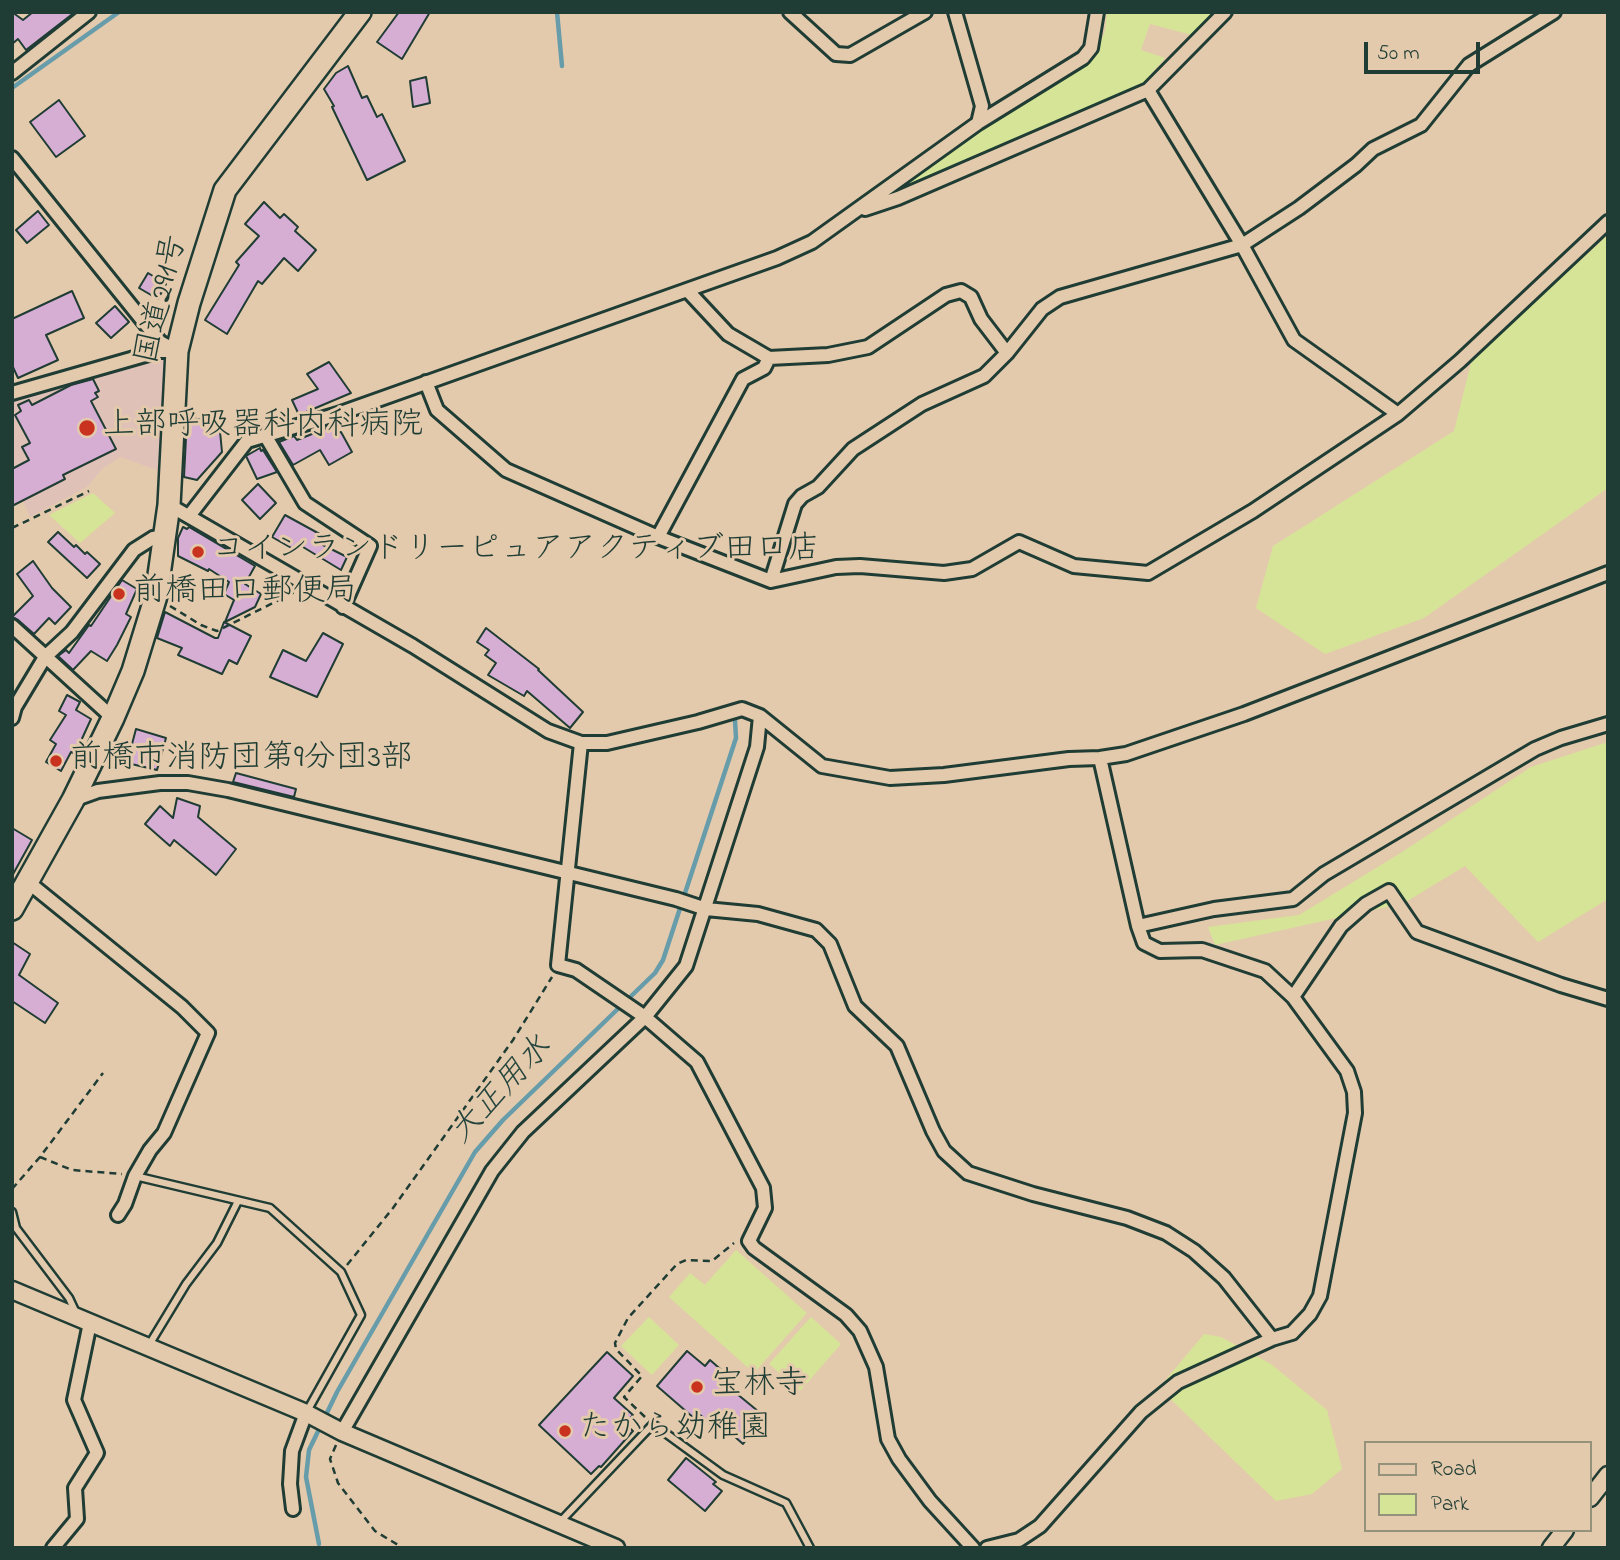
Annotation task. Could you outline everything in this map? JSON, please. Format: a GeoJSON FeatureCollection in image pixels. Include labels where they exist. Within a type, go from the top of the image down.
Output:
{"type":"FeatureCollection","features":[{"type":"Feature","properties":{"kind":"highway","name":"国道291号"},"geometry":{"type":"LineString","coordinates":[[12,909],[73,800],[113,718],[132,671],[156,596],[169,505],[177,351],[189,303],[225,190],[360,12]]}},
{"type":"Feature","properties":{"kind":"street"},"geometry":{"type":"LineString","coordinates":[[12,73],[89,12]]}},
{"type":"Feature","properties":{"kind":"street"},"geometry":{"type":"LineString","coordinates":[[790,12],[836,54],[850,55],[925,12]]}},
{"type":"Feature","properties":{"kind":"street"},"geometry":{"type":"LineString","coordinates":[[955,12],[982,106],[978,123]]}},
{"type":"Feature","properties":{"kind":"street"},"geometry":{"type":"LineString","coordinates":[[189,516],[247,441],[338,414],[778,258],[812,242],[978,123],[1083,58],[1091,48],[1097,12]]}},
{"type":"Feature","properties":{"kind":"street"},"geometry":{"type":"LineString","coordinates":[[849,215],[898,198],[1148,90],[1225,12]]}},
{"type":"Feature","properties":{"kind":"street"},"geometry":{"type":"LineString","coordinates":[[771,581],[795,504],[802,496],[818,487],[853,449],[922,404],[984,376],[1007,353],[1042,309],[1060,297],[1242,245],[1299,208],[1373,149],[1421,125],[1469,65],[1554,12]]}},
{"type":"Feature","properties":{"kind":"street"},"geometry":{"type":"LineString","coordinates":[[1148,90],[1242,245],[1294,340],[1398,414]]}},
{"type":"Feature","properties":{"kind":"street"},"geometry":{"type":"LineString","coordinates":[[12,158],[160,342],[177,351]]}},
{"type":"Feature","properties":{"kind":"street"},"geometry":{"type":"LineString","coordinates":[[426,382],[437,410],[506,470],[658,537],[771,581],[836,567],[860,566],[944,573],[972,569],[1019,542],[1074,566],[1148,573],[1253,511],[1398,414],[1460,361],[1607,223]]}},
{"type":"Feature","properties":{"kind":"street"},"geometry":{"type":"LineString","coordinates":[[687,290],[728,334],[769,358],[828,355],[868,347],[946,295],[961,291],[971,297],[981,318],[1007,353]]}},
{"type":"Feature","properties":{"kind":"street"},"geometry":{"type":"LineString","coordinates":[[12,393],[159,351],[177,351]]}},
{"type":"Feature","properties":{"kind":"street"},"geometry":{"type":"LineString","coordinates":[[658,537],[743,379],[764,368],[769,358]]}},
{"type":"Feature","properties":{"kind":"street"},"geometry":{"type":"LineString","coordinates":[[265,436],[305,503],[370,546],[343,607]]}},
{"type":"Feature","properties":{"kind":"street"},"geometry":{"type":"LineString","coordinates":[[169,505],[413,646],[548,731],[581,743],[607,743],[742,709],[760,716],[822,765],[890,778],[944,775],[1126,754],[1244,715],[1608,573]]}},
{"type":"Feature","properties":{"kind":"street"},"geometry":{"type":"LineString","coordinates":[[12,718],[15,707],[45,657],[72,632],[134,550],[153,538],[166,536]]}},
{"type":"Feature","properties":{"kind":"street"},"geometry":{"type":"LineString","coordinates":[[12,626],[113,718]]}},
{"type":"Feature","properties":{"kind":"street"},"geometry":{"type":"LineString","coordinates":[[342,1432],[492,1171],[523,1132],[645,1017],[687,966],[701,906],[757,747],[760,716]]}},
{"type":"Feature","properties":{"kind":"street"},"geometry":{"type":"LineString","coordinates":[[1138,926],[1214,909],[1293,899],[1324,874],[1535,749],[1608,723]]}},
{"type":"Feature","properties":{"kind":"street"},"geometry":{"type":"LineString","coordinates":[[581,743],[558,965],[576,970],[645,1017],[697,1062],[763,1188],[765,1208],[749,1241],[754,1248],[846,1315],[860,1331],[876,1367],[888,1439],[899,1459],[930,1501],[973,1548]]}},
{"type":"Feature","properties":{"kind":"street"},"geometry":{"type":"LineString","coordinates":[[987,1548],[1019,1540],[1040,1526],[1141,1412],[1178,1382],[1272,1339],[1292,1333],[1310,1314],[1321,1296],[1355,1113],[1354,1092],[1347,1071],[1293,997],[1265,971],[1202,950],[1160,951],[1144,943],[1100,758]]}},
{"type":"Feature","properties":{"kind":"street"},"geometry":{"type":"LineString","coordinates":[[73,800],[98,791],[135,785],[188,783],[228,790],[701,906],[758,914],[816,929],[830,944],[855,1006],[897,1046],[944,1151],[968,1173],[1033,1194],[1127,1218],[1166,1233],[1194,1251],[1224,1278],[1272,1339]]}},
{"type":"Feature","properties":{"kind":"street"},"geometry":{"type":"LineString","coordinates":[[28,882],[182,1007],[208,1033],[164,1133],[150,1150],[135,1176],[118,1215]]}},
{"type":"Feature","properties":{"kind":"street"},"geometry":{"type":"LineString","coordinates":[[1293,997],[1341,926],[1366,904],[1389,891],[1417,932],[1608,999]]}},
{"type":"Feature","properties":{"kind":"street"},"geometry":{"type":"LineString","coordinates":[[12,1290],[306,1413],[342,1432],[616,1548]]}},
{"type":"Feature","properties":{"kind":"street"},"geometry":{"type":"LineString","coordinates":[[53,1548],[77,1519],[75,1488],[97,1452],[74,1400],[84,1320]]}},
{"type":"Feature","properties":{"kind":"street"},"geometry":{"type":"LineString","coordinates":[[293,1509],[290,1484],[292,1451],[306,1413]]}},
{"type":"Feature","properties":{"kind":"street"},"geometry":{"type":"LineString","coordinates":[[1592,1495],[1608,1475]]}},
{"type":"Feature","properties":{"kind":"street"},"geometry":{"type":"LineString","coordinates":[[1551,1548],[1563,1532]]}},
{"type":"Feature","properties":{"kind":"lane"},"geometry":{"type":"LineString","coordinates":[[135,1176],[270,1208],[341,1272],[361,1315],[306,1413]]}},
{"type":"Feature","properties":{"kind":"lane"},"geometry":{"type":"LineString","coordinates":[[148,1347],[186,1284],[217,1243],[238,1200]]}},
{"type":"Feature","properties":{"kind":"lane"},"geometry":{"type":"LineString","coordinates":[[12,1212],[16,1228],[84,1320]]}},
{"type":"Feature","properties":{"kind":"lane"},"geometry":{"type":"LineString","coordinates":[[559,1524],[653,1424],[723,1475],[786,1503],[810,1548]]}},
{"type":"Feature","properties":{"kind":"path"},"geometry":{"type":"LineString","coordinates":[[12,528],[89,491]]}},
{"type":"Feature","properties":{"kind":"path"},"geometry":{"type":"LineString","coordinates":[[156,596],[201,625],[217,631],[307,586]]}},
{"type":"Feature","properties":{"kind":"path"},"geometry":{"type":"LineString","coordinates":[[341,1272],[393,1208],[513,1040],[558,965]]}},
{"type":"Feature","properties":{"kind":"path"},"geometry":{"type":"LineString","coordinates":[[12,1189],[40,1157],[103,1073]]}},
{"type":"Feature","properties":{"kind":"path"},"geometry":{"type":"LineString","coordinates":[[40,1157],[72,1170],[135,1176]]}},
{"type":"Feature","properties":{"kind":"path"},"geometry":{"type":"LineString","coordinates":[[653,1424],[624,1397],[642,1376],[616,1349],[615,1343],[628,1318],[677,1264],[686,1260],[712,1261],[736,1241],[749,1241]]}},
{"type":"Feature","properties":{"kind":"path"},"geometry":{"type":"LineString","coordinates":[[342,1432],[330,1459],[338,1483],[375,1531],[403,1548]]}},
{"type":"Feature","properties":{"kind":"shaded area","name":"上部呼吸器科内科病院"},"geometry":{"type":"Polygon","coordinates":[[[164,357],[160,471],[120,457],[102,469],[87,487],[30,517],[12,477],[12,398],[164,357]]]}},
{"type":"Feature","properties":{"kind":"green space"},"geometry":{"type":"Polygon","coordinates":[[[1107,12],[1219,12],[1196,36],[1150,24],[1141,50],[1165,58],[1138,89],[898,191],[982,127],[1079,68],[1094,53],[1105,32],[1107,12]]]}},
{"type":"Feature","properties":{"kind":"green space"},"geometry":{"type":"Polygon","coordinates":[[[1608,235],[1608,488],[1424,618],[1325,654],[1256,608],[1273,546],[1454,431],[1472,359],[1608,235]]]}},
{"type":"Feature","properties":{"kind":"green space"},"geometry":{"type":"Polygon","coordinates":[[[93,493],[115,513],[80,543],[49,515],[93,493]]]}},
{"type":"Feature","properties":{"kind":"green space"},"geometry":{"type":"Polygon","coordinates":[[[1608,742],[1608,899],[1538,942],[1465,866],[1404,903],[1215,945],[1208,927],[1299,915],[1399,854],[1531,767],[1608,742]]]}},
{"type":"Feature","properties":{"kind":"green space"},"geometry":{"type":"Polygon","coordinates":[[[736,1250],[807,1313],[754,1373],[669,1297],[690,1273],[705,1285],[736,1250]]]}},
{"type":"Feature","properties":{"kind":"green space"},"geometry":{"type":"Polygon","coordinates":[[[649,1317],[679,1345],[652,1375],[621,1346],[649,1317]]]}},
{"type":"Feature","properties":{"kind":"green space"},"geometry":{"type":"Polygon","coordinates":[[[811,1317],[841,1344],[800,1391],[769,1364],[811,1317]]]}},
{"type":"Feature","properties":{"kind":"green space"},"geometry":{"type":"Polygon","coordinates":[[[1204,1334],[1221,1337],[1271,1364],[1327,1410],[1342,1469],[1312,1494],[1276,1501],[1159,1388],[1204,1334]]]}},
{"type":"Feature","properties":{"kind":"building"},"geometry":{"type":"Polygon","coordinates":[[[12,12],[23,20],[33,12],[75,12],[26,50],[18,39],[12,44],[12,12]]]}},
{"type":"Feature","properties":{"kind":"building"},"geometry":{"type":"Polygon","coordinates":[[[399,12],[430,12],[402,59],[377,42],[399,12]]]}},
{"type":"Feature","properties":{"kind":"building"},"geometry":{"type":"Polygon","coordinates":[[[348,66],[362,98],[367,96],[377,117],[382,114],[405,161],[367,180],[324,89],[336,73],[348,66]]]}},
{"type":"Feature","properties":{"kind":"building"},"geometry":{"type":"Polygon","coordinates":[[[426,77],[430,103],[413,107],[410,81],[426,77]]]}},
{"type":"Feature","properties":{"kind":"building"},"geometry":{"type":"Polygon","coordinates":[[[59,100],[85,136],[56,157],[30,122],[59,100]]]}},
{"type":"Feature","properties":{"kind":"building"},"geometry":{"type":"Polygon","coordinates":[[[264,202],[280,218],[284,214],[298,227],[295,231],[316,250],[298,271],[284,258],[262,284],[258,281],[227,334],[205,320],[239,265],[236,262],[259,236],[245,224],[264,202]]]}},
{"type":"Feature","properties":{"kind":"building"},"geometry":{"type":"Polygon","coordinates":[[[38,211],[49,225],[27,243],[16,230],[38,211]]]}},
{"type":"Feature","properties":{"kind":"building"},"geometry":{"type":"Polygon","coordinates":[[[148,273],[166,284],[158,299],[139,288],[148,273]]]}},
{"type":"Feature","properties":{"kind":"building"},"geometry":{"type":"Polygon","coordinates":[[[72,291],[84,318],[46,335],[58,360],[18,378],[12,365],[12,319],[72,291]]]}},
{"type":"Feature","properties":{"kind":"building"},"geometry":{"type":"Polygon","coordinates":[[[115,306],[129,322],[111,338],[96,323],[115,306]]]}},
{"type":"Feature","properties":{"kind":"building"},"geometry":{"type":"Polygon","coordinates":[[[329,362],[351,393],[299,415],[292,400],[318,389],[307,374],[329,362]]]}},
{"type":"Feature","properties":{"kind":"building"},"geometry":{"type":"Polygon","coordinates":[[[93,379],[99,391],[95,393],[98,397],[91,401],[116,449],[63,475],[65,479],[12,506],[12,469],[29,460],[22,447],[30,443],[15,415],[21,411],[18,405],[29,400],[32,405],[71,385],[93,379]]]}},
{"type":"Feature","properties":{"kind":"building"},"geometry":{"type":"Polygon","coordinates":[[[187,418],[219,421],[222,452],[197,480],[184,477],[187,418]]]}},
{"type":"Feature","properties":{"kind":"building"},"geometry":{"type":"Polygon","coordinates":[[[332,426],[337,433],[341,432],[352,452],[329,465],[320,450],[293,465],[279,442],[294,436],[297,440],[332,426]]]}},
{"type":"Feature","properties":{"kind":"building"},"geometry":{"type":"Polygon","coordinates":[[[260,448],[277,472],[257,479],[246,456],[260,448]]]}},
{"type":"Feature","properties":{"kind":"building"},"geometry":{"type":"Polygon","coordinates":[[[258,484],[276,503],[260,519],[242,500],[258,484]]]}},
{"type":"Feature","properties":{"kind":"building"},"geometry":{"type":"Polygon","coordinates":[[[285,515],[327,538],[323,545],[347,557],[341,570],[298,544],[295,550],[272,537],[285,515]]]}},
{"type":"Feature","properties":{"kind":"building"},"geometry":{"type":"Polygon","coordinates":[[[183,527],[189,527],[255,566],[245,584],[261,594],[255,607],[225,622],[234,600],[224,594],[229,582],[209,569],[208,571],[178,556],[178,538],[183,527]]]}},
{"type":"Feature","properties":{"kind":"building"},"geometry":{"type":"Polygon","coordinates":[[[58,532],[74,547],[76,545],[85,554],[87,552],[100,564],[87,578],[48,542],[58,532]]]}},
{"type":"Feature","properties":{"kind":"building"},"geometry":{"type":"Polygon","coordinates":[[[33,561],[52,588],[71,607],[55,624],[49,618],[34,634],[12,617],[33,596],[17,574],[33,561]]]}},
{"type":"Feature","properties":{"kind":"building"},"geometry":{"type":"Polygon","coordinates":[[[122,580],[137,589],[126,614],[131,617],[117,645],[107,661],[91,651],[73,670],[58,656],[66,650],[69,653],[122,580]]]}},
{"type":"Feature","properties":{"kind":"building"},"geometry":{"type":"Polygon","coordinates":[[[165,612],[215,638],[218,638],[224,622],[251,636],[237,664],[229,660],[222,674],[178,655],[182,648],[157,638],[165,612]]]}},
{"type":"Feature","properties":{"kind":"building"},"geometry":{"type":"Polygon","coordinates":[[[486,628],[539,669],[583,712],[570,728],[527,691],[524,696],[488,675],[496,663],[485,655],[489,650],[477,642],[486,628]]]}},
{"type":"Feature","properties":{"kind":"building"},"geometry":{"type":"Polygon","coordinates":[[[323,633],[343,644],[317,697],[270,677],[283,650],[306,661],[323,633]]]}},
{"type":"Feature","properties":{"kind":"building"},"geometry":{"type":"Polygon","coordinates":[[[67,695],[80,702],[76,710],[91,719],[75,754],[71,752],[61,771],[46,762],[56,744],[50,740],[66,715],[59,711],[67,695]]]}},
{"type":"Feature","properties":{"kind":"building"},"geometry":{"type":"Polygon","coordinates":[[[136,729],[166,738],[157,770],[127,763],[136,729]]]}},
{"type":"Feature","properties":{"kind":"building"},"geometry":{"type":"Polygon","coordinates":[[[236,773],[296,789],[294,797],[233,782],[236,773]]]}},
{"type":"Feature","properties":{"kind":"building"},"geometry":{"type":"Polygon","coordinates":[[[177,798],[200,806],[198,817],[236,849],[216,875],[174,840],[170,846],[145,824],[160,806],[173,818],[177,798]]]}},
{"type":"Feature","properties":{"kind":"building"},"geometry":{"type":"Polygon","coordinates":[[[12,828],[32,840],[12,876],[12,828]]]}},
{"type":"Feature","properties":{"kind":"building"},"geometry":{"type":"Polygon","coordinates":[[[12,942],[30,954],[19,975],[58,1003],[45,1023],[12,1001],[12,942]]]}},
{"type":"Feature","properties":{"kind":"building"},"geometry":{"type":"Polygon","coordinates":[[[687,1351],[705,1366],[710,1360],[726,1374],[720,1380],[764,1416],[743,1444],[718,1422],[714,1427],[699,1414],[695,1419],[657,1386],[687,1351]]]}},
{"type":"Feature","properties":{"kind":"building"},"geometry":{"type":"Polygon","coordinates":[[[607,1352],[633,1376],[614,1398],[633,1415],[625,1424],[633,1431],[601,1467],[591,1474],[539,1425],[607,1352]]]}},
{"type":"Feature","properties":{"kind":"building"},"geometry":{"type":"Polygon","coordinates":[[[686,1458],[716,1482],[713,1484],[722,1491],[705,1511],[668,1480],[686,1458]]]}},
{"type":"Feature","properties":{"kind":"waterway"},"geometry":{"type":"LineString","coordinates":[[12,88],[119,12]]}},
{"type":"Feature","properties":{"kind":"waterway","name":"大正用水"},"geometry":{"type":"LineString","coordinates":[[557,12],[562,66]]}},
{"type":"Feature","properties":{"kind":"waterway","name":"大正用水"},"geometry":{"type":"LineString","coordinates":[[319,1544],[306,1477],[309,1450],[337,1392],[475,1152],[503,1120],[655,973],[663,960],[736,738],[735,720]]}},
{"type":"Feature","properties":{"kind":"place","name":"上部呼吸器科内科病院"},"geometry":{"type":"Point","coordinates":[87,428]}},
{"type":"Feature","properties":{"kind":"place","name":"コインランドリーピュアアクティブ田口店"},"geometry":{"type":"Point","coordinates":[198,552]}},
{"type":"Feature","properties":{"kind":"place","name":"前橋田口郵便局"},"geometry":{"type":"Point","coordinates":[119,594]}},
{"type":"Feature","properties":{"kind":"place","name":"前橋市消防団第9分団3部"},"geometry":{"type":"Point","coordinates":[56,761]}},
{"type":"Feature","properties":{"kind":"place","name":"宝林寺"},"geometry":{"type":"Point","coordinates":[697,1387]}},
{"type":"Feature","properties":{"kind":"place","name":"たから幼稚園"},"geometry":{"type":"Point","coordinates":[565,1431]}}]}
